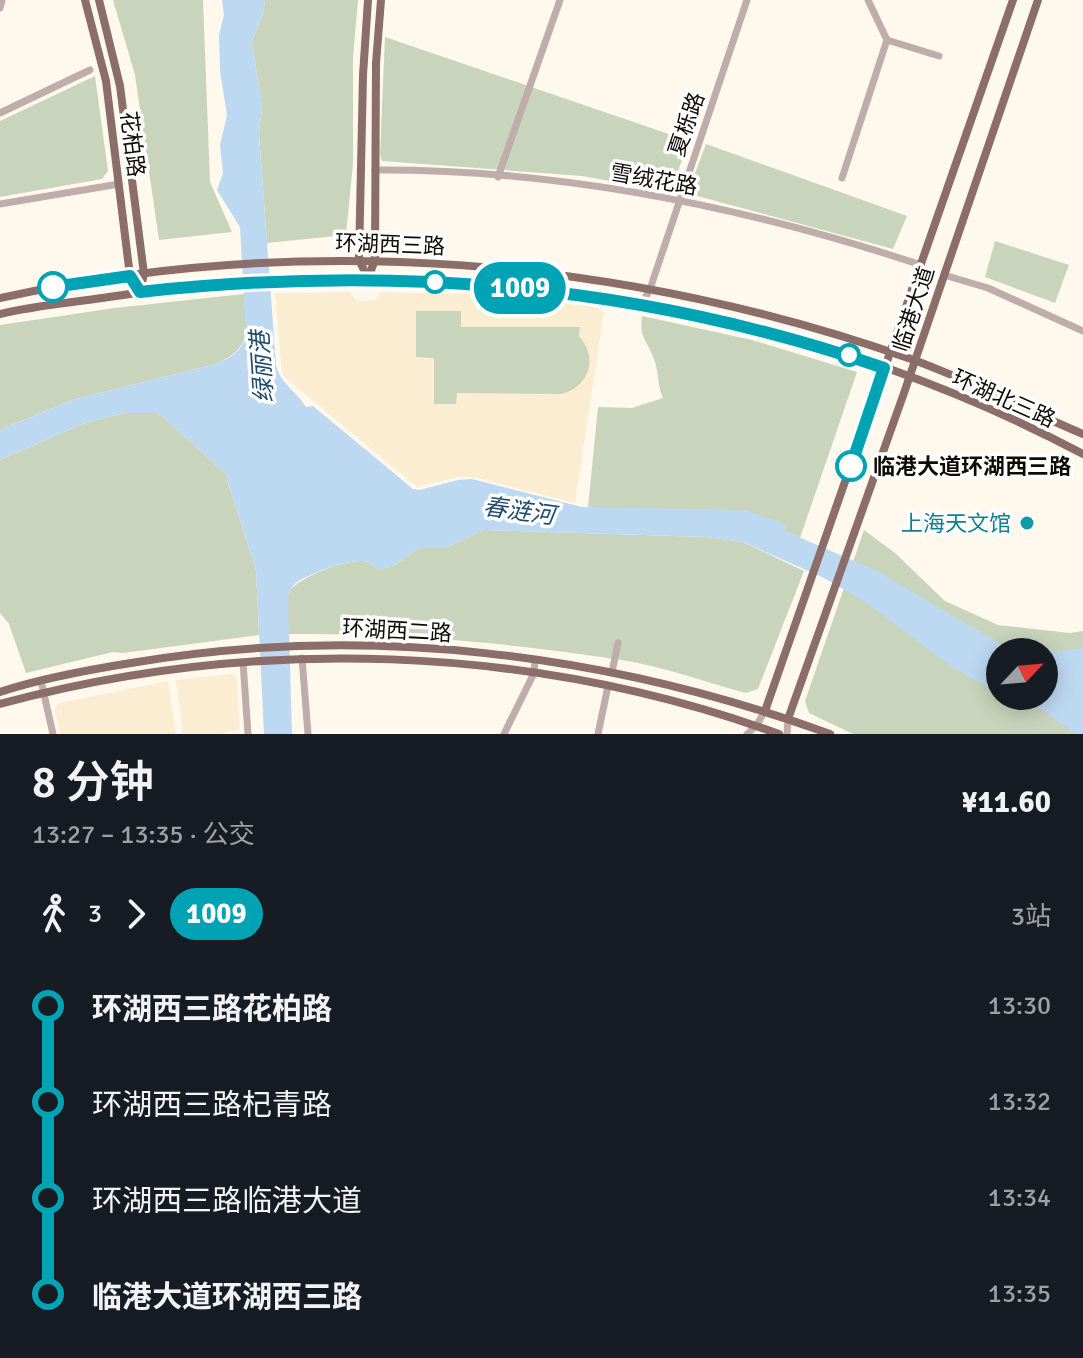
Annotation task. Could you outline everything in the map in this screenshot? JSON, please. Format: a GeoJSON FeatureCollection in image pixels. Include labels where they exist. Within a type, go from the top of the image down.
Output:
{"type":"FeatureCollection","features":[{"type":"Feature","properties":{"kind":"main road","name":"花柏路"},"geometry":{"type":"LineString","coordinates":[[85,0],[106,81],[130,276],[140,292]]}},
{"type":"Feature","properties":{"kind":"main road","name":"花柏路"},"geometry":{"type":"LineString","coordinates":[[99,0],[120,86],[144,274],[140,292]]}},
{"type":"Feature","properties":{"kind":"main road"},"geometry":{"type":"LineString","coordinates":[[368,0],[359,260],[368,278]]}},
{"type":"Feature","properties":{"kind":"main road"},"geometry":{"type":"LineString","coordinates":[[368,278],[375,260],[376,63],[381,0]]}},
{"type":"Feature","properties":{"kind":"main road","name":"临港大道"},"geometry":{"type":"LineString","coordinates":[[765,711],[1013,0]]}},
{"type":"Feature","properties":{"kind":"main road","name":"临港大道"},"geometry":{"type":"LineString","coordinates":[[788,719],[910,377],[1038,0]]}},
{"type":"Feature","properties":{"kind":"main road","name":"环湖西三路"},"geometry":{"type":"LineString","coordinates":[[0,298],[130,276],[238,264],[375,260],[493,267],[650,289],[777,318],[915,360]]}},
{"type":"Feature","properties":{"kind":"main road","name":"环湖西三路"},"geometry":{"type":"LineString","coordinates":[[0,314],[140,292],[272,280],[368,278],[501,286],[642,304],[768,332],[849,355],[910,377]]}},
{"type":"Feature","properties":{"kind":"main road","name":"环湖北三路"},"geometry":{"type":"LineString","coordinates":[[915,360],[1083,434]]}},
{"type":"Feature","properties":{"kind":"main road","name":"环湖北三路"},"geometry":{"type":"LineString","coordinates":[[910,377],[988,409],[1083,454]]}},
{"type":"Feature","properties":{"kind":"main road","name":"环湖西二路"},"geometry":{"type":"LineString","coordinates":[[0,692],[156,659],[289,646],[398,646],[535,660],[612,672],[765,711],[830,734]]}},
{"type":"Feature","properties":{"kind":"main road","name":"环湖西二路"},"geometry":{"type":"LineString","coordinates":[[0,704],[121,677],[243,662],[302,658],[398,659],[486,666],[608,686],[779,734]]}},
{"type":"Feature","properties":{"kind":"street"},"geometry":{"type":"LineString","coordinates":[[0,8],[2,0]]}},
{"type":"Feature","properties":{"kind":"street"},"geometry":{"type":"LineString","coordinates":[[498,177],[560,0]]}},
{"type":"Feature","properties":{"kind":"street","name":"夏栎路"},"geometry":{"type":"LineString","coordinates":[[642,304],[650,289],[747,0]]}},
{"type":"Feature","properties":{"kind":"street"},"geometry":{"type":"LineString","coordinates":[[842,178],[887,40],[868,0]]}},
{"type":"Feature","properties":{"kind":"street"},"geometry":{"type":"LineString","coordinates":[[887,40],[939,56]]}},
{"type":"Feature","properties":{"kind":"street"},"geometry":{"type":"LineString","coordinates":[[0,113],[90,70]]}},
{"type":"Feature","properties":{"kind":"street","name":"雪绒花路"},"geometry":{"type":"LineString","coordinates":[[375,170],[452,172],[579,185],[679,201],[813,232],[921,265]]}},
{"type":"Feature","properties":{"kind":"street"},"geometry":{"type":"LineString","coordinates":[[0,204],[119,184]]}},
{"type":"Feature","properties":{"kind":"street"},"geometry":{"type":"LineString","coordinates":[[944,275],[988,288],[1083,331]]}},
{"type":"Feature","properties":{"kind":"street"},"geometry":{"type":"LineString","coordinates":[[612,672],[618,643]]}},
{"type":"Feature","properties":{"kind":"street"},"geometry":{"type":"LineString","coordinates":[[302,658],[308,734]]}},
{"type":"Feature","properties":{"kind":"street"},"geometry":{"type":"LineString","coordinates":[[504,734],[534,673],[535,660]]}},
{"type":"Feature","properties":{"kind":"street"},"geometry":{"type":"LineString","coordinates":[[243,662],[248,734]]}},
{"type":"Feature","properties":{"kind":"street"},"geometry":{"type":"LineString","coordinates":[[41,681],[53,734]]}},
{"type":"Feature","properties":{"kind":"street"},"geometry":{"type":"LineString","coordinates":[[598,734],[608,686]]}},
{"type":"Feature","properties":{"kind":"street"},"geometry":{"type":"LineString","coordinates":[[747,734],[765,711]]}},
{"type":"Feature","properties":{"kind":"street"},"geometry":{"type":"LineString","coordinates":[[787,734],[788,719]]}},
{"type":"Feature","properties":{"kind":"shaded area"},"geometry":{"type":"Polygon","coordinates":[[[350,292],[360,301],[376,300],[380,292],[495,295],[596,307],[604,312],[575,503],[473,477],[458,477],[417,487],[282,375],[275,293],[350,292]]]}},
{"type":"Feature","properties":{"kind":"shaded area"},"geometry":{"type":"Polygon","coordinates":[[[232,674],[237,679],[240,729],[221,734],[183,734],[176,680],[232,674]]]}},
{"type":"Feature","properties":{"kind":"shaded area"},"geometry":{"type":"Polygon","coordinates":[[[168,681],[176,734],[60,734],[55,711],[58,703],[168,681]]]}},
{"type":"Feature","properties":{"kind":"green space"},"geometry":{"type":"Polygon","coordinates":[[[113,0],[203,0],[210,182],[232,232],[159,240],[135,75],[113,0]]]}},
{"type":"Feature","properties":{"kind":"green space"},"geometry":{"type":"Polygon","coordinates":[[[265,0],[358,0],[353,58],[353,164],[346,235],[267,243],[259,134],[262,107],[252,41],[265,0]]]}},
{"type":"Feature","properties":{"kind":"green space"},"geometry":{"type":"Polygon","coordinates":[[[385,37],[689,141],[673,185],[662,190],[582,176],[382,161],[385,37]]]}},
{"type":"Feature","properties":{"kind":"green space"},"geometry":{"type":"Polygon","coordinates":[[[95,76],[108,171],[102,179],[0,197],[0,121],[95,76]]]}},
{"type":"Feature","properties":{"kind":"green space"},"geometry":{"type":"Polygon","coordinates":[[[706,144],[907,216],[893,249],[690,194],[706,144]]]}},
{"type":"Feature","properties":{"kind":"green space"},"geometry":{"type":"Polygon","coordinates":[[[995,241],[1069,265],[1055,303],[985,277],[995,241]]]}},
{"type":"Feature","properties":{"kind":"green space"},"geometry":{"type":"Polygon","coordinates":[[[244,294],[245,336],[237,351],[228,358],[216,364],[72,400],[0,430],[0,325],[244,294]]]}},
{"type":"Feature","properties":{"kind":"green space"},"geometry":{"type":"Polygon","coordinates":[[[416,311],[461,311],[461,327],[580,327],[579,336],[588,353],[588,370],[579,385],[561,394],[457,393],[456,404],[434,404],[434,358],[416,357],[416,311]]]}},
{"type":"Feature","properties":{"kind":"green space"},"geometry":{"type":"Polygon","coordinates":[[[642,316],[752,340],[857,372],[800,538],[784,531],[588,507],[598,407],[632,408],[663,398],[656,364],[643,334],[642,316]]]}},
{"type":"Feature","properties":{"kind":"green space"},"geometry":{"type":"Polygon","coordinates":[[[124,413],[158,413],[225,473],[256,570],[259,635],[113,652],[26,673],[9,624],[0,613],[0,460],[82,424],[124,413]]]}},
{"type":"Feature","properties":{"kind":"green space"},"geometry":{"type":"Polygon","coordinates":[[[484,530],[707,537],[743,542],[804,571],[758,689],[746,693],[653,667],[580,654],[414,637],[288,634],[288,595],[292,588],[311,576],[337,565],[360,561],[368,562],[378,570],[395,565],[418,548],[445,548],[484,530]]]}},
{"type":"Feature","properties":{"kind":"green space"},"geometry":{"type":"Polygon","coordinates":[[[864,530],[895,553],[945,601],[998,625],[1070,633],[1083,631],[1083,734],[853,734],[809,713],[805,701],[864,530]]]}},
{"type":"Feature","properties":{"kind":"water"},"geometry":{"type":"Polygon","coordinates":[[[222,0],[265,0],[252,41],[262,107],[259,134],[276,365],[281,377],[306,407],[313,406],[413,489],[472,479],[582,507],[745,510],[785,524],[785,531],[877,571],[991,638],[986,638],[986,686],[949,665],[867,603],[824,578],[743,542],[707,537],[484,530],[445,548],[418,548],[395,565],[378,570],[368,562],[352,562],[319,571],[295,584],[288,595],[292,734],[264,734],[256,570],[225,473],[158,413],[124,413],[82,424],[0,460],[0,430],[72,400],[216,364],[235,353],[244,342],[240,227],[217,190],[223,173],[220,145],[227,115],[220,71],[219,35],[224,15],[222,0]]]}},
{"type":"Feature","properties":{"kind":"water"},"geometry":{"type":"Polygon","coordinates":[[[1083,648],[1083,733],[1076,734],[1043,710],[1058,710],[1058,651],[1083,648]]]}},
{"type":"Feature","properties":{"kind":"bus line","name":"1009"},"geometry":{"type":"LineString","coordinates":[[53,287],[130,276],[140,292],[255,281],[397,279],[553,291],[642,304],[714,319],[849,355],[884,368],[851,466]]}},
{"type":"Feature","properties":{"kind":"place","name":"临港大道环湖西三路"},"geometry":{"type":"Point","coordinates":[851,466]}},
{"type":"Feature","properties":{"kind":"place","name":"上海天文馆"},"geometry":{"type":"Point","coordinates":[1027,523]}},
{"type":"Feature","properties":{"kind":"water label","name":"绿丽港"},"geometry":{"type":"Point","coordinates":[262,367]}},
{"type":"Feature","properties":{"kind":"water label","name":"春涟河"},"geometry":{"type":"Point","coordinates":[519,511]}}]}
